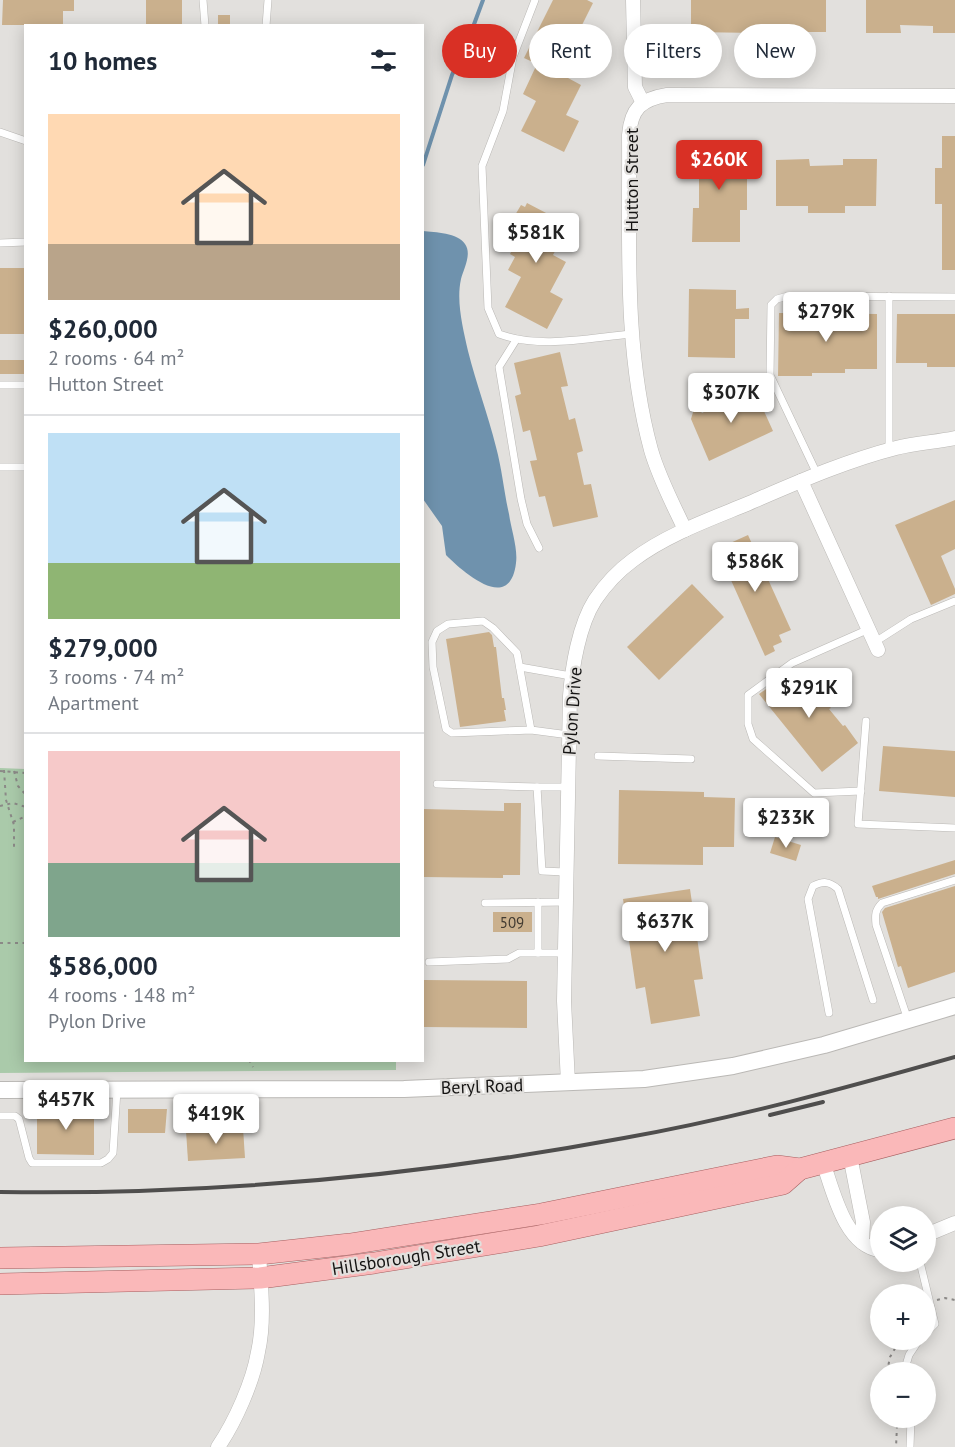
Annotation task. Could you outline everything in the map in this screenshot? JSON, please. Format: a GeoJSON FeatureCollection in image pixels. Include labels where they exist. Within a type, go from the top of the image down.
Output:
{"type":"FeatureCollection","features":[{"type":"Feature","properties":{"kind":"main road","name":"Hillsborough Street"},"geometry":{"type":"LineString","coordinates":[[0,1258],[259,1254],[350,1244],[541,1214],[777,1166],[800,1169],[955,1128]]}},
{"type":"Feature","properties":{"kind":"main road","name":"Hillsborough Street"},"geometry":{"type":"LineString","coordinates":[[0,1284],[261,1278],[374,1263],[539,1236],[783,1184],[800,1169]]}},
{"type":"Feature","properties":{"kind":"street"},"geometry":{"type":"LineString","coordinates":[[633,0],[635,87],[643,103]]}},
{"type":"Feature","properties":{"kind":"street","name":"Hutton Street"},"geometry":{"type":"LineString","coordinates":[[685,530],[662,481],[639,402],[631,334],[629,135],[634,112],[643,103],[656,96],[667,95],[955,96]]}},
{"type":"Feature","properties":{"kind":"street","name":"Pylon Drive"},"geometry":{"type":"LineString","coordinates":[[568,1083],[564,1001],[571,676],[587,617],[595,601],[606,586],[634,559],[685,530],[854,460],[889,450],[955,438]]}},
{"type":"Feature","properties":{"kind":"street"},"geometry":{"type":"LineString","coordinates":[[801,481],[876,646]]}},
{"type":"Feature","properties":{"kind":"street","name":"Beryl Road"},"geometry":{"type":"LineString","coordinates":[[0,1090],[404,1089],[644,1079],[733,1066],[824,1045],[955,1006]]}},
{"type":"Feature","properties":{"kind":"street"},"geometry":{"type":"LineString","coordinates":[[850,1156],[863,1222],[862,1242]]}},
{"type":"Feature","properties":{"kind":"street"},"geometry":{"type":"LineString","coordinates":[[823,1162],[847,1227],[870,1248]]}},
{"type":"Feature","properties":{"kind":"street"},"geometry":{"type":"LineString","coordinates":[[936,1232],[955,1223]]}},
{"type":"Feature","properties":{"kind":"street"},"geometry":{"type":"LineString","coordinates":[[218,1447],[240,1405],[258,1353],[261,1322],[259,1254]]}},
{"type":"Feature","properties":{"kind":"lane"},"geometry":{"type":"LineString","coordinates":[[203,0],[205,24]]}},
{"type":"Feature","properties":{"kind":"lane"},"geometry":{"type":"LineString","coordinates":[[266,24],[268,0]]}},
{"type":"Feature","properties":{"kind":"lane"},"geometry":{"type":"LineString","coordinates":[[535,0],[513,57],[503,111],[482,166],[488,308],[499,334],[516,340],[555,341],[631,334]]}},
{"type":"Feature","properties":{"kind":"lane"},"geometry":{"type":"LineString","coordinates":[[0,132],[24,140]]}},
{"type":"Feature","properties":{"kind":"lane"},"geometry":{"type":"LineString","coordinates":[[0,243],[24,242]]}},
{"type":"Feature","properties":{"kind":"lane"},"geometry":{"type":"LineString","coordinates":[[818,474],[770,375],[771,305],[777,299],[788,296],[955,297]]}},
{"type":"Feature","properties":{"kind":"lane"},"geometry":{"type":"LineString","coordinates":[[889,296],[889,450]]}},
{"type":"Feature","properties":{"kind":"lane"},"geometry":{"type":"LineString","coordinates":[[516,340],[499,368],[521,499],[527,524],[539,548]]}},
{"type":"Feature","properties":{"kind":"lane"},"geometry":{"type":"LineString","coordinates":[[0,385],[24,385]]}},
{"type":"Feature","properties":{"kind":"lane"},"geometry":{"type":"LineString","coordinates":[[0,467],[24,467]]}},
{"type":"Feature","properties":{"kind":"lane"},"geometry":{"type":"LineString","coordinates":[[876,646],[911,619],[955,601]]}},
{"type":"Feature","properties":{"kind":"lane"},"geometry":{"type":"LineString","coordinates":[[531,730],[517,653],[483,621],[448,624],[437,631],[432,642],[433,667],[446,729],[452,733],[531,730],[569,735]]}},
{"type":"Feature","properties":{"kind":"lane"},"geometry":{"type":"LineString","coordinates":[[861,791],[814,793],[753,740],[748,724],[748,695],[792,663],[869,629]]}},
{"type":"Feature","properties":{"kind":"lane"},"geometry":{"type":"LineString","coordinates":[[520,667],[571,676]]}},
{"type":"Feature","properties":{"kind":"lane"},"geometry":{"type":"LineString","coordinates":[[866,721],[858,824],[955,828]]}},
{"type":"Feature","properties":{"kind":"lane"},"geometry":{"type":"LineString","coordinates":[[598,756],[691,759]]}},
{"type":"Feature","properties":{"kind":"lane"},"geometry":{"type":"LineString","coordinates":[[437,784],[568,787]]}},
{"type":"Feature","properties":{"kind":"lane"},"geometry":{"type":"LineString","coordinates":[[537,787],[542,871],[566,872]]}},
{"type":"Feature","properties":{"kind":"lane"},"geometry":{"type":"LineString","coordinates":[[908,1020],[875,914],[882,903],[955,880]]}},
{"type":"Feature","properties":{"kind":"lane"},"geometry":{"type":"LineString","coordinates":[[829,1012],[808,899],[813,886],[822,882],[833,884],[838,889],[873,999]]}},
{"type":"Feature","properties":{"kind":"lane"},"geometry":{"type":"LineString","coordinates":[[538,902],[538,953]]}},
{"type":"Feature","properties":{"kind":"lane"},"geometry":{"type":"LineString","coordinates":[[485,903],[566,902]]}},
{"type":"Feature","properties":{"kind":"lane"},"geometry":{"type":"LineString","coordinates":[[429,962],[508,959],[519,953],[565,953]]}},
{"type":"Feature","properties":{"kind":"lane"},"geometry":{"type":"LineString","coordinates":[[0,1116],[15,1116],[19,1119],[32,1163],[101,1163],[113,1153],[117,1090]]}},
{"type":"Feature","properties":{"kind":"lane"},"geometry":{"type":"LineString","coordinates":[[910,1428],[910,1447]]}},
{"type":"Feature","properties":{"kind":"path"},"geometry":{"type":"LineString","coordinates":[[14,848],[12,822],[2,770],[24,773]]}},
{"type":"Feature","properties":{"kind":"path"},"geometry":{"type":"LineString","coordinates":[[14,771],[18,786],[24,793]]}},
{"type":"Feature","properties":{"kind":"path"},"geometry":{"type":"LineString","coordinates":[[0,806],[22,805]]}},
{"type":"Feature","properties":{"kind":"path"},"geometry":{"type":"LineString","coordinates":[[12,822],[24,817]]}},
{"type":"Feature","properties":{"kind":"path"},"geometry":{"type":"LineString","coordinates":[[0,943],[24,943]]}},
{"type":"Feature","properties":{"kind":"path"},"geometry":{"type":"LineString","coordinates":[[250,1062],[253,1067]]}},
{"type":"Feature","properties":{"kind":"path"},"geometry":{"type":"LineString","coordinates":[[937,1300],[945,1298],[955,1300]]}},
{"type":"Feature","properties":{"kind":"path"},"geometry":{"type":"LineString","coordinates":[[896,1447],[897,1428]]}},
{"type":"Feature","properties":{"kind":"green space"},"geometry":{"type":"Polygon","coordinates":[[[0,768],[24,769],[24,1062],[396,1062],[396,1070],[0,1073],[0,768]]]}},
{"type":"Feature","properties":{"kind":"water"},"geometry":{"type":"Polygon","coordinates":[[[424,231],[452,235],[462,240],[467,248],[468,257],[461,279],[459,297],[461,315],[471,363],[498,455],[516,551],[512,578],[505,586],[496,587],[485,584],[463,571],[446,555],[442,526],[424,500],[424,231]]]}},
{"type":"Feature","properties":{"kind":"building"},"geometry":{"type":"Polygon","coordinates":[[[3,0],[74,0],[74,11],[63,11],[63,24],[2,25],[3,0]]]}},
{"type":"Feature","properties":{"kind":"building"},"geometry":{"type":"Polygon","coordinates":[[[146,0],[182,0],[182,24],[146,24],[146,0]]]}},
{"type":"Feature","properties":{"kind":"building"},"geometry":{"type":"Polygon","coordinates":[[[553,0],[587,0],[593,3],[582,24],[541,24],[553,0]]]}},
{"type":"Feature","properties":{"kind":"building"},"geometry":{"type":"Polygon","coordinates":[[[691,0],[826,0],[826,32],[816,32],[816,24],[734,24],[734,33],[722,32],[722,24],[691,24],[691,0]]]}},
{"type":"Feature","properties":{"kind":"building"},"geometry":{"type":"Polygon","coordinates":[[[866,0],[955,0],[955,33],[933,33],[933,26],[900,25],[901,33],[866,33],[866,0]]]}},
{"type":"Feature","properties":{"kind":"building"},"geometry":{"type":"Polygon","coordinates":[[[218,15],[230,15],[230,24],[218,24],[218,15]]]}},
{"type":"Feature","properties":{"kind":"building"},"geometry":{"type":"Polygon","coordinates":[[[529,48],[529,60],[524,58],[529,48]]]}},
{"type":"Feature","properties":{"kind":"building"},"geometry":{"type":"Polygon","coordinates":[[[530,78],[568,78],[581,85],[566,115],[579,121],[564,152],[521,131],[536,101],[523,94],[530,78]]]}},
{"type":"Feature","properties":{"kind":"building"},"geometry":{"type":"Polygon","coordinates":[[[942,136],[955,136],[955,270],[942,270],[942,204],[935,204],[935,168],[942,168],[942,136]]]}},
{"type":"Feature","properties":{"kind":"building"},"geometry":{"type":"Polygon","coordinates":[[[740,140],[740,173],[747,173],[747,210],[740,210],[740,242],[692,242],[693,208],[699,208],[699,175],[692,175],[693,141],[740,140]]]}},
{"type":"Feature","properties":{"kind":"building"},"geometry":{"type":"Polygon","coordinates":[[[809,159],[810,166],[843,165],[843,159],[877,159],[876,206],[845,206],[845,213],[808,213],[808,206],[776,206],[776,160],[809,159]]]}},
{"type":"Feature","properties":{"kind":"building"},"geometry":{"type":"Polygon","coordinates":[[[527,203],[569,225],[553,255],[566,262],[550,292],[563,299],[547,329],[505,307],[521,277],[508,270],[515,257],[510,254],[519,238],[511,233],[512,230],[508,227],[521,205],[525,207],[527,203]]]}},
{"type":"Feature","properties":{"kind":"building"},"geometry":{"type":"Polygon","coordinates":[[[0,268],[24,268],[24,334],[0,334],[0,268]]]}},
{"type":"Feature","properties":{"kind":"building"},"geometry":{"type":"Polygon","coordinates":[[[689,289],[736,290],[736,309],[749,308],[749,319],[735,319],[735,358],[688,357],[689,289]]]}},
{"type":"Feature","properties":{"kind":"building"},"geometry":{"type":"Polygon","coordinates":[[[779,313],[877,314],[877,369],[845,369],[845,373],[812,373],[812,376],[778,376],[779,313]]]}},
{"type":"Feature","properties":{"kind":"building"},"geometry":{"type":"Polygon","coordinates":[[[897,314],[955,314],[955,367],[927,367],[927,363],[896,363],[897,314]]]}},
{"type":"Feature","properties":{"kind":"building"},"geometry":{"type":"Polygon","coordinates":[[[560,352],[568,386],[561,387],[569,420],[575,418],[583,451],[577,453],[584,485],[591,484],[598,517],[553,527],[545,496],[539,497],[530,461],[537,460],[530,430],[523,432],[515,396],[521,394],[514,363],[560,352]]]}},
{"type":"Feature","properties":{"kind":"building"},"geometry":{"type":"Polygon","coordinates":[[[0,360],[24,360],[24,374],[0,374],[0,360]]]}},
{"type":"Feature","properties":{"kind":"building"},"geometry":{"type":"Polygon","coordinates":[[[746,386],[754,389],[773,431],[709,461],[691,419],[694,409],[703,413],[707,404],[716,407],[720,398],[729,401],[732,392],[742,396],[746,386]]]}},
{"type":"Feature","properties":{"kind":"building"},"geometry":{"type":"Polygon","coordinates":[[[955,500],[955,549],[941,556],[955,594],[931,605],[895,525],[955,500]]]}},
{"type":"Feature","properties":{"kind":"building"},"geometry":{"type":"Polygon","coordinates":[[[748,535],[791,630],[779,635],[782,642],[773,646],[775,651],[765,656],[717,549],[748,535]]]}},
{"type":"Feature","properties":{"kind":"building"},"geometry":{"type":"Polygon","coordinates":[[[692,584],[724,617],[659,680],[627,647],[692,584]]]}},
{"type":"Feature","properties":{"kind":"building"},"geometry":{"type":"Polygon","coordinates":[[[489,632],[492,635],[494,647],[496,647],[506,721],[460,727],[446,639],[489,632]]]}},
{"type":"Feature","properties":{"kind":"building"},"geometry":{"type":"Polygon","coordinates":[[[796,668],[801,674],[802,672],[809,681],[808,683],[858,743],[822,772],[759,694],[796,668]]]}},
{"type":"Feature","properties":{"kind":"building"},"geometry":{"type":"Polygon","coordinates":[[[883,746],[955,751],[955,797],[879,791],[883,746]]]}},
{"type":"Feature","properties":{"kind":"building"},"geometry":{"type":"Polygon","coordinates":[[[619,790],[704,792],[704,797],[735,798],[734,847],[703,847],[703,865],[618,864],[619,790]]]}},
{"type":"Feature","properties":{"kind":"building"},"geometry":{"type":"Polygon","coordinates":[[[504,803],[521,803],[520,875],[503,875],[503,878],[424,877],[424,809],[504,811],[504,803]]]}},
{"type":"Feature","properties":{"kind":"building"},"geometry":{"type":"Polygon","coordinates":[[[775,837],[801,845],[796,861],[770,853],[775,837]]]}},
{"type":"Feature","properties":{"kind":"building"},"geometry":{"type":"Polygon","coordinates":[[[955,860],[955,874],[878,899],[876,897],[872,886],[955,860]]]}},
{"type":"Feature","properties":{"kind":"building"},"geometry":{"type":"Polygon","coordinates":[[[955,886],[955,972],[908,988],[901,966],[898,967],[882,912],[885,908],[955,886]]]}},
{"type":"Feature","properties":{"kind":"building"},"geometry":{"type":"Polygon","coordinates":[[[690,889],[703,979],[694,980],[700,1016],[651,1024],[645,987],[636,989],[623,899],[690,889]]]}},
{"type":"Feature","properties":{"kind":"building"},"geometry":{"type":"Polygon","coordinates":[[[493,912],[532,912],[532,932],[493,932],[493,912]]]}},
{"type":"Feature","properties":{"kind":"building"},"geometry":{"type":"Polygon","coordinates":[[[424,980],[527,981],[527,1028],[424,1027],[424,980]]]}},
{"type":"Feature","properties":{"kind":"building"},"geometry":{"type":"Polygon","coordinates":[[[37,1107],[94,1108],[94,1155],[37,1154],[37,1107]]]}},
{"type":"Feature","properties":{"kind":"building"},"geometry":{"type":"Polygon","coordinates":[[[128,1109],[167,1109],[165,1133],[128,1133],[128,1109]]]}},
{"type":"Feature","properties":{"kind":"building"},"geometry":{"type":"Polygon","coordinates":[[[243,1128],[245,1158],[188,1161],[186,1131],[243,1128]]]}},
{"type":"Feature","properties":{"kind":"waterway"},"geometry":{"type":"LineString","coordinates":[[424,162],[452,75],[483,0]]}},
{"type":"Feature","properties":{"kind":"railway"},"geometry":{"type":"LineString","coordinates":[[0,1192],[157,1190],[235,1186],[392,1173],[469,1163],[624,1138],[708,1121],[832,1091],[955,1057]]}},
{"type":"Feature","properties":{"kind":"railway"},"geometry":{"type":"LineString","coordinates":[[770,1115],[823,1102]]}}]}
